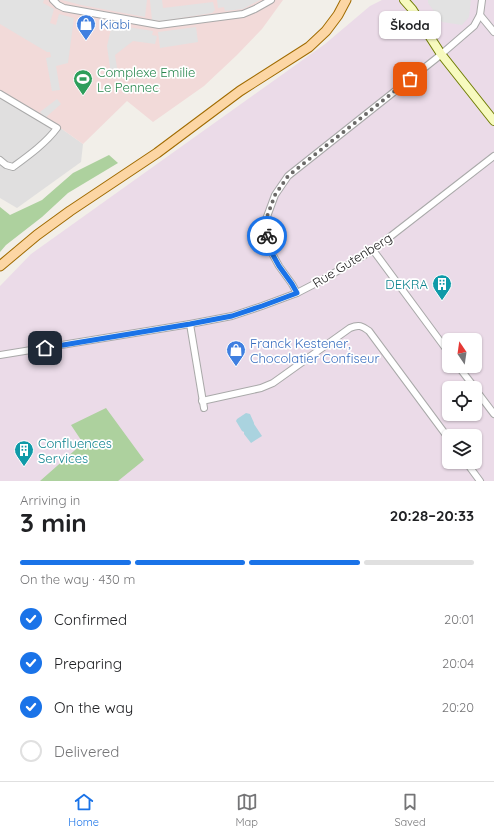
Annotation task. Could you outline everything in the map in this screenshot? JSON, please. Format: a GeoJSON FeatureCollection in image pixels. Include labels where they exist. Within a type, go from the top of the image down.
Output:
{"type":"FeatureCollection","features":[{"type":"Feature","properties":{"kind":"main road"},"geometry":{"type":"LineString","coordinates":[[0,266],[32,239],[70,211],[156,153],[240,91],[310,47],[326,31],[346,1]]}},
{"type":"Feature","properties":{"kind":"street"},"geometry":{"type":"LineString","coordinates":[[53,0],[64,8],[159,25],[243,14],[271,0]]}},
{"type":"Feature","properties":{"kind":"street"},"geometry":{"type":"LineString","coordinates":[[404,0],[412,9],[441,54],[494,121]]}},
{"type":"Feature","properties":{"kind":"street"},"geometry":{"type":"LineString","coordinates":[[408,0],[412,9]]}},
{"type":"Feature","properties":{"kind":"street"},"geometry":{"type":"LineString","coordinates":[[297,293],[268,246],[265,222],[275,195],[288,176],[474,26],[480,15],[482,0]]}},
{"type":"Feature","properties":{"kind":"street"},"geometry":{"type":"LineString","coordinates":[[480,15],[494,32]]}},
{"type":"Feature","properties":{"kind":"street"},"geometry":{"type":"LineString","coordinates":[[0,94],[57,128],[44,142],[13,167],[6,165],[0,160]]}},
{"type":"Feature","properties":{"kind":"street","name":"Rue Gutenberg"},"geometry":{"type":"LineString","coordinates":[[0,355],[232,316],[297,293],[373,250],[494,156]]}},
{"type":"Feature","properties":{"kind":"street"},"geometry":{"type":"LineString","coordinates":[[373,250],[442,344]]}},
{"type":"Feature","properties":{"kind":"street"},"geometry":{"type":"LineString","coordinates":[[190,324],[204,408]]}},
{"type":"Feature","properties":{"kind":"street"},"geometry":{"type":"LineString","coordinates":[[202,401],[261,388],[273,383],[350,328],[355,326],[363,326],[369,331],[442,430]]}},
{"type":"Feature","properties":{"kind":"street"},"geometry":{"type":"LineString","coordinates":[[463,373],[470,381]]}},
{"type":"Feature","properties":{"kind":"street"},"geometry":{"type":"LineString","coordinates":[[482,398],[494,414]]}},
{"type":"Feature","properties":{"kind":"street"},"geometry":{"type":"LineString","coordinates":[[471,469],[480,481]]}},
{"type":"Feature","properties":{"kind":"shaded area"},"geometry":{"type":"Polygon","coordinates":[[[0,0],[283,0],[262,29],[204,86],[153,122],[127,101],[83,144],[59,127],[0,94],[0,0]]]}},
{"type":"Feature","properties":{"kind":"shaded area"},"geometry":{"type":"Polygon","coordinates":[[[0,0],[44,0],[43,3],[54,9],[50,23],[56,25],[59,14],[74,18],[68,63],[56,66],[60,90],[52,91],[46,58],[51,57],[50,52],[47,52],[0,24],[0,0]]]}},
{"type":"Feature","properties":{"kind":"shaded area"},"geometry":{"type":"Polygon","coordinates":[[[62,0],[147,0],[145,17],[62,0]]]}},
{"type":"Feature","properties":{"kind":"shaded area"},"geometry":{"type":"Polygon","coordinates":[[[150,0],[162,0],[163,8],[213,2],[215,10],[212,13],[162,21],[152,20],[150,0]]]}},
{"type":"Feature","properties":{"kind":"shaded area"},"geometry":{"type":"Polygon","coordinates":[[[217,0],[260,0],[243,9],[225,11],[224,7],[218,8],[217,0]]]}},
{"type":"Feature","properties":{"kind":"shaded area"},"geometry":{"type":"Polygon","coordinates":[[[382,0],[494,0],[494,481],[0,481],[0,286],[31,254],[325,44],[370,6],[382,0]]]}},
{"type":"Feature","properties":{"kind":"shaded area"},"geometry":{"type":"Polygon","coordinates":[[[428,0],[471,0],[469,17],[462,25],[442,22],[428,3],[428,0]]]}},
{"type":"Feature","properties":{"kind":"shaded area"},"geometry":{"type":"Polygon","coordinates":[[[115,25],[153,31],[152,35],[157,36],[155,44],[133,41],[115,55],[118,74],[111,75],[107,46],[111,29],[114,30],[115,25]]]}},
{"type":"Feature","properties":{"kind":"shaded area"},"geometry":{"type":"Polygon","coordinates":[[[196,27],[198,42],[160,48],[158,32],[196,27]]]}},
{"type":"Feature","properties":{"kind":"shaded area"},"geometry":{"type":"Polygon","coordinates":[[[0,94],[59,127],[83,144],[81,162],[17,208],[0,198],[0,94]]]}},
{"type":"Feature","properties":{"kind":"shaded area"},"geometry":{"type":"Polygon","coordinates":[[[57,99],[61,104],[45,118],[40,112],[57,99]]]}},
{"type":"Feature","properties":{"kind":"green space"},"geometry":{"type":"Polygon","coordinates":[[[109,155],[118,163],[68,193],[42,217],[6,245],[0,252],[0,207],[10,215],[42,200],[73,173],[109,155]]]}},
{"type":"Feature","properties":{"kind":"green space"},"geometry":{"type":"Polygon","coordinates":[[[106,408],[144,460],[118,481],[40,481],[83,443],[71,425],[106,408]]]}},
{"type":"Feature","properties":{"kind":"water"},"geometry":{"type":"Polygon","coordinates":[[[246,413],[250,414],[254,424],[262,436],[251,443],[236,421],[246,413]]]}},
{"type":"Feature","properties":{"kind":"way so far"},"geometry":{"type":"LineString","coordinates":[[267,236],[265,222],[275,195],[288,176],[410,79]]}},
{"type":"Feature","properties":{"kind":"place","name":"Kiabi"},"geometry":{"type":"Point","coordinates":[86,41]}},
{"type":"Feature","properties":{"kind":"place","name":"Škoda"},"geometry":{"type":"Point","coordinates":[410,79]}},
{"type":"Feature","properties":{"kind":"place","name":"Complexe Emilie Le Pennec"},"geometry":{"type":"Point","coordinates":[83,96]}},
{"type":"Feature","properties":{"kind":"place","name":"DEKRA"},"geometry":{"type":"Point","coordinates":[442,301]}},
{"type":"Feature","properties":{"kind":"place","name":"Franck Kestener, Chocolatier Confiseur"},"geometry":{"type":"Point","coordinates":[236,367]}},
{"type":"Feature","properties":{"kind":"place","name":"Confluences Services"},"geometry":{"type":"Point","coordinates":[24,467]}},
{"type":"Feature","properties":{"kind":"route"},"geometry":{"type":"LineString","coordinates":[[45,348],[232,316],[297,293],[268,246],[267,236]]}}]}
